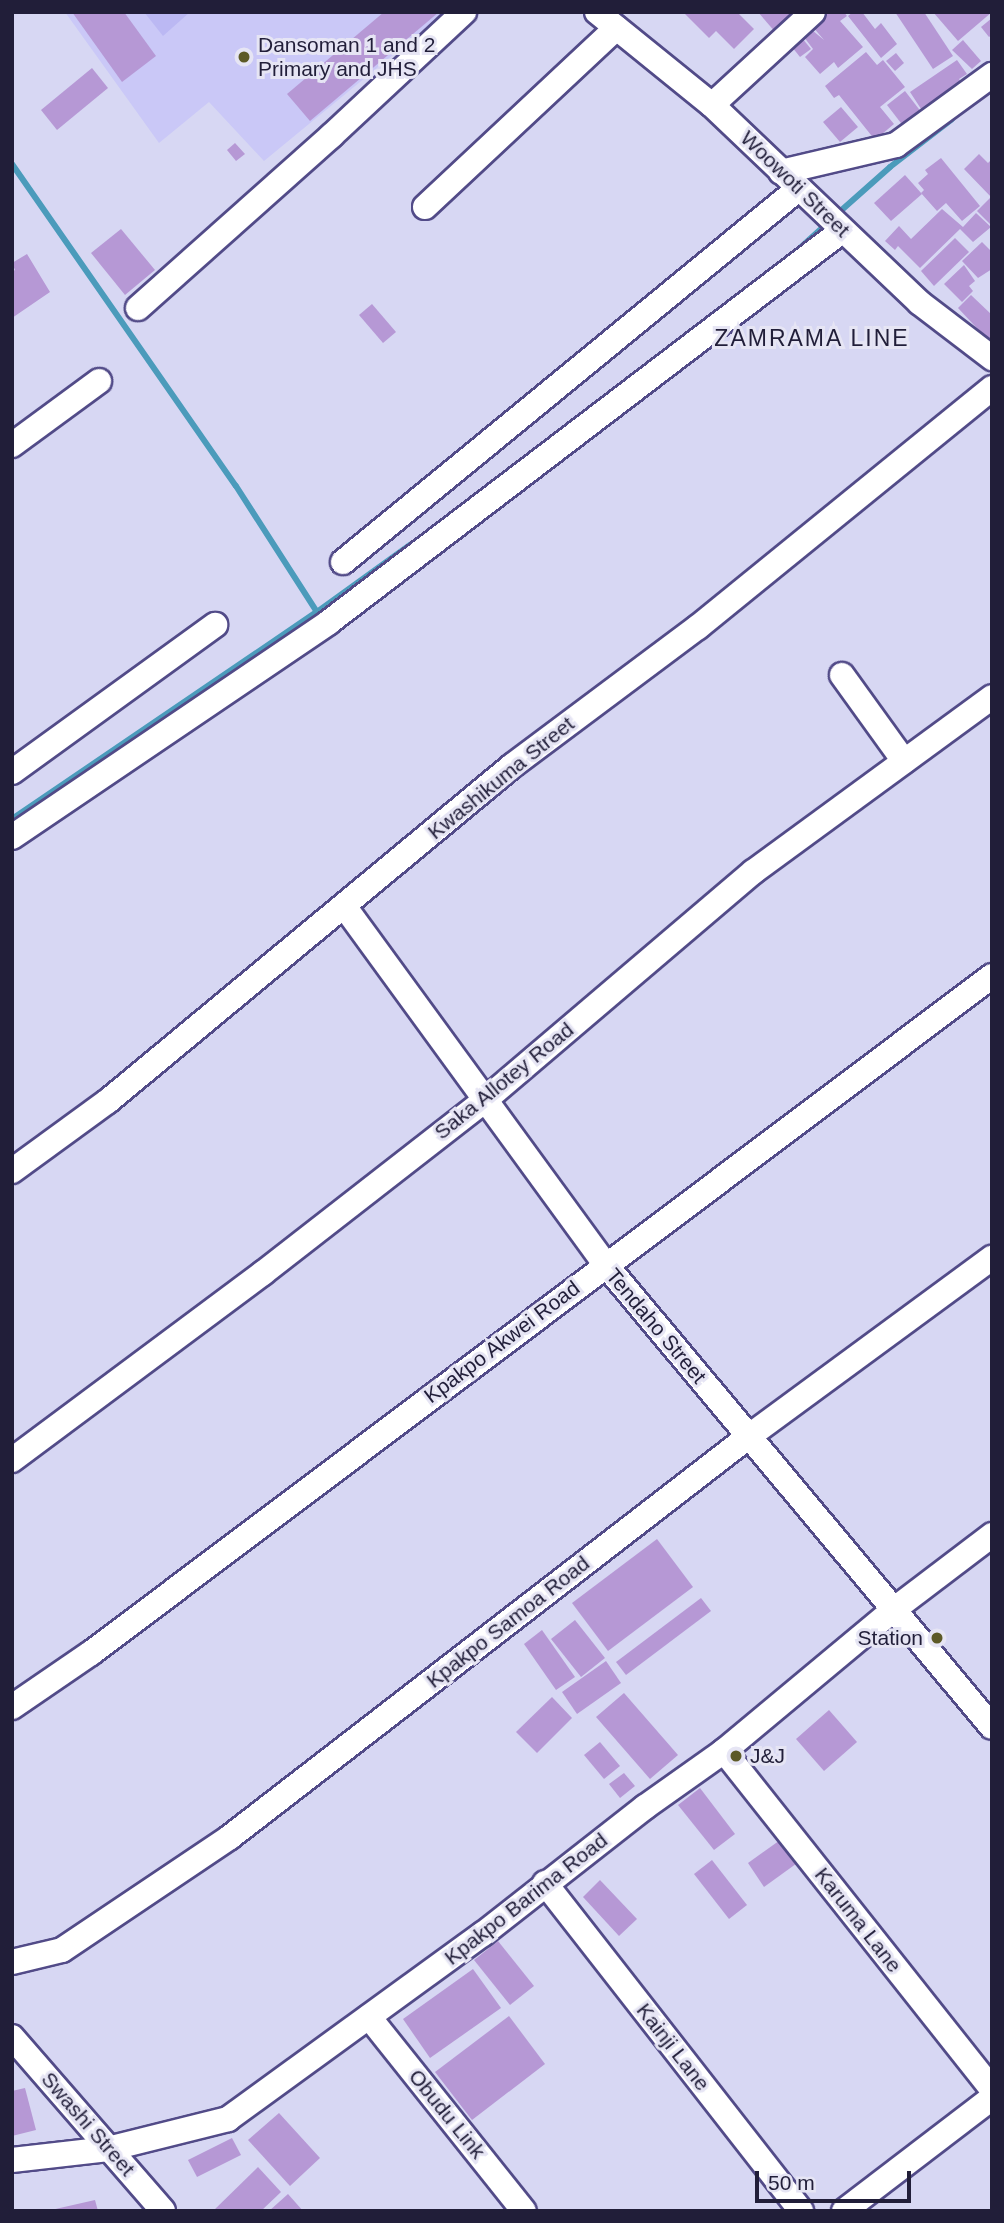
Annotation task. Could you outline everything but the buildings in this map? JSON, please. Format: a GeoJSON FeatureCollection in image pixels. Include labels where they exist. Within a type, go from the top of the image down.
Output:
{"type":"FeatureCollection","features":[{"type":"Feature","properties":{"kind":"street"},"geometry":{"type":"LineString","coordinates":[[138,308],[331,136],[464,12]]}},
{"type":"Feature","properties":{"kind":"street","name":"Woowoti Street"},"geometry":{"type":"LineString","coordinates":[[597,12],[712,105],[920,303],[992,358]]}},
{"type":"Feature","properties":{"kind":"street"},"geometry":{"type":"LineString","coordinates":[[712,105],[813,12]]}},
{"type":"Feature","properties":{"kind":"street"},"geometry":{"type":"LineString","coordinates":[[425,207],[616,28]]}},
{"type":"Feature","properties":{"kind":"street"},"geometry":{"type":"LineString","coordinates":[[343,562],[797,188],[896,145],[992,75]]}},
{"type":"Feature","properties":{"kind":"street"},"geometry":{"type":"LineString","coordinates":[[12,837],[329,622],[838,226]]}},
{"type":"Feature","properties":{"kind":"street"},"geometry":{"type":"LineString","coordinates":[[12,445],[99,381]]}},
{"type":"Feature","properties":{"kind":"street","name":"Kwashikuma Street"},"geometry":{"type":"LineString","coordinates":[[12,1171],[108,1101],[513,766],[698,627],[992,388]]}},
{"type":"Feature","properties":{"kind":"street"},"geometry":{"type":"LineString","coordinates":[[12,772],[215,625]]}},
{"type":"Feature","properties":{"kind":"street"},"geometry":{"type":"LineString","coordinates":[[842,675],[904,761]]}},
{"type":"Feature","properties":{"kind":"street","name":"Saka Allotey Road"},"geometry":{"type":"LineString","coordinates":[[12,1460],[263,1273],[485,1100],[753,872],[992,697]]}},
{"type":"Feature","properties":{"kind":"street","name":"Tendaho Street"},"geometry":{"type":"LineString","coordinates":[[344,906],[605,1264],[892,1611],[992,1727]]}},
{"type":"Feature","properties":{"kind":"street","name":"Kpakpo Akwei Road"},"geometry":{"type":"LineString","coordinates":[[12,1707],[91,1653],[605,1264],[992,976]]}},
{"type":"Feature","properties":{"kind":"street","name":"Kpakpo Samoa Road"},"geometry":{"type":"LineString","coordinates":[[12,1962],[62,1950],[230,1837],[748,1437],[992,1258]]}},
{"type":"Feature","properties":{"kind":"street","name":"Kpakpo Barima Road"},"geometry":{"type":"LineString","coordinates":[[12,2160],[108,2149],[228,2119],[483,1934],[545,1884],[724,1751],[892,1611],[992,1535]]}},
{"type":"Feature","properties":{"kind":"street","name":"Karuma Lane"},"geometry":{"type":"LineString","coordinates":[[724,1751],[992,2089]]}},
{"type":"Feature","properties":{"kind":"street","name":"Kainji Lane"},"geometry":{"type":"LineString","coordinates":[[545,1884],[801,2211]]}},
{"type":"Feature","properties":{"kind":"street","name":"Obudu Link"},"geometry":{"type":"LineString","coordinates":[[369,2017],[524,2211]]}},
{"type":"Feature","properties":{"kind":"street","name":"Swashi Street"},"geometry":{"type":"LineString","coordinates":[[12,2037],[163,2211]]}},
{"type":"Feature","properties":{"kind":"street"},"geometry":{"type":"LineString","coordinates":[[844,2211],[992,2098]]}},
{"type":"Feature","properties":{"kind":"shaded area","name":"Dansoman 1 and 2 Primary and JHS"},"geometry":{"type":"Polygon","coordinates":[[[65,12],[445,12],[264,161],[209,102],[159,143],[65,12]]]}},
{"type":"Feature","properties":{"kind":"shaded area"},"geometry":{"type":"Polygon","coordinates":[[[144,12],[190,12],[163,36],[144,12]]]}},
{"type":"Feature","properties":{"kind":"waterway"},"geometry":{"type":"LineString","coordinates":[[836,215],[890,167],[952,119]]}},
{"type":"Feature","properties":{"kind":"waterway"},"geometry":{"type":"LineString","coordinates":[[12,164],[236,486],[317,612]]}},
{"type":"Feature","properties":{"kind":"waterway"},"geometry":{"type":"LineString","coordinates":[[800,248],[828,223]]}},
{"type":"Feature","properties":{"kind":"waterway"},"geometry":{"type":"LineString","coordinates":[[12,819],[317,612],[410,545]]}},
{"type":"Feature","properties":{"kind":"place","name":"Dansoman 1 and 2 Primary and JHS"},"geometry":{"type":"Point","coordinates":[244,57]}},
{"type":"Feature","properties":{"kind":"place","name":"Station"},"geometry":{"type":"Point","coordinates":[937,1638]}},
{"type":"Feature","properties":{"kind":"place","name":"J&J"},"geometry":{"type":"Point","coordinates":[736,1756]}},
{"type":"Feature","properties":{"kind":"district","name":"ZAMRAMA LINE"},"geometry":{"type":"Point","coordinates":[812,338]}}]}
